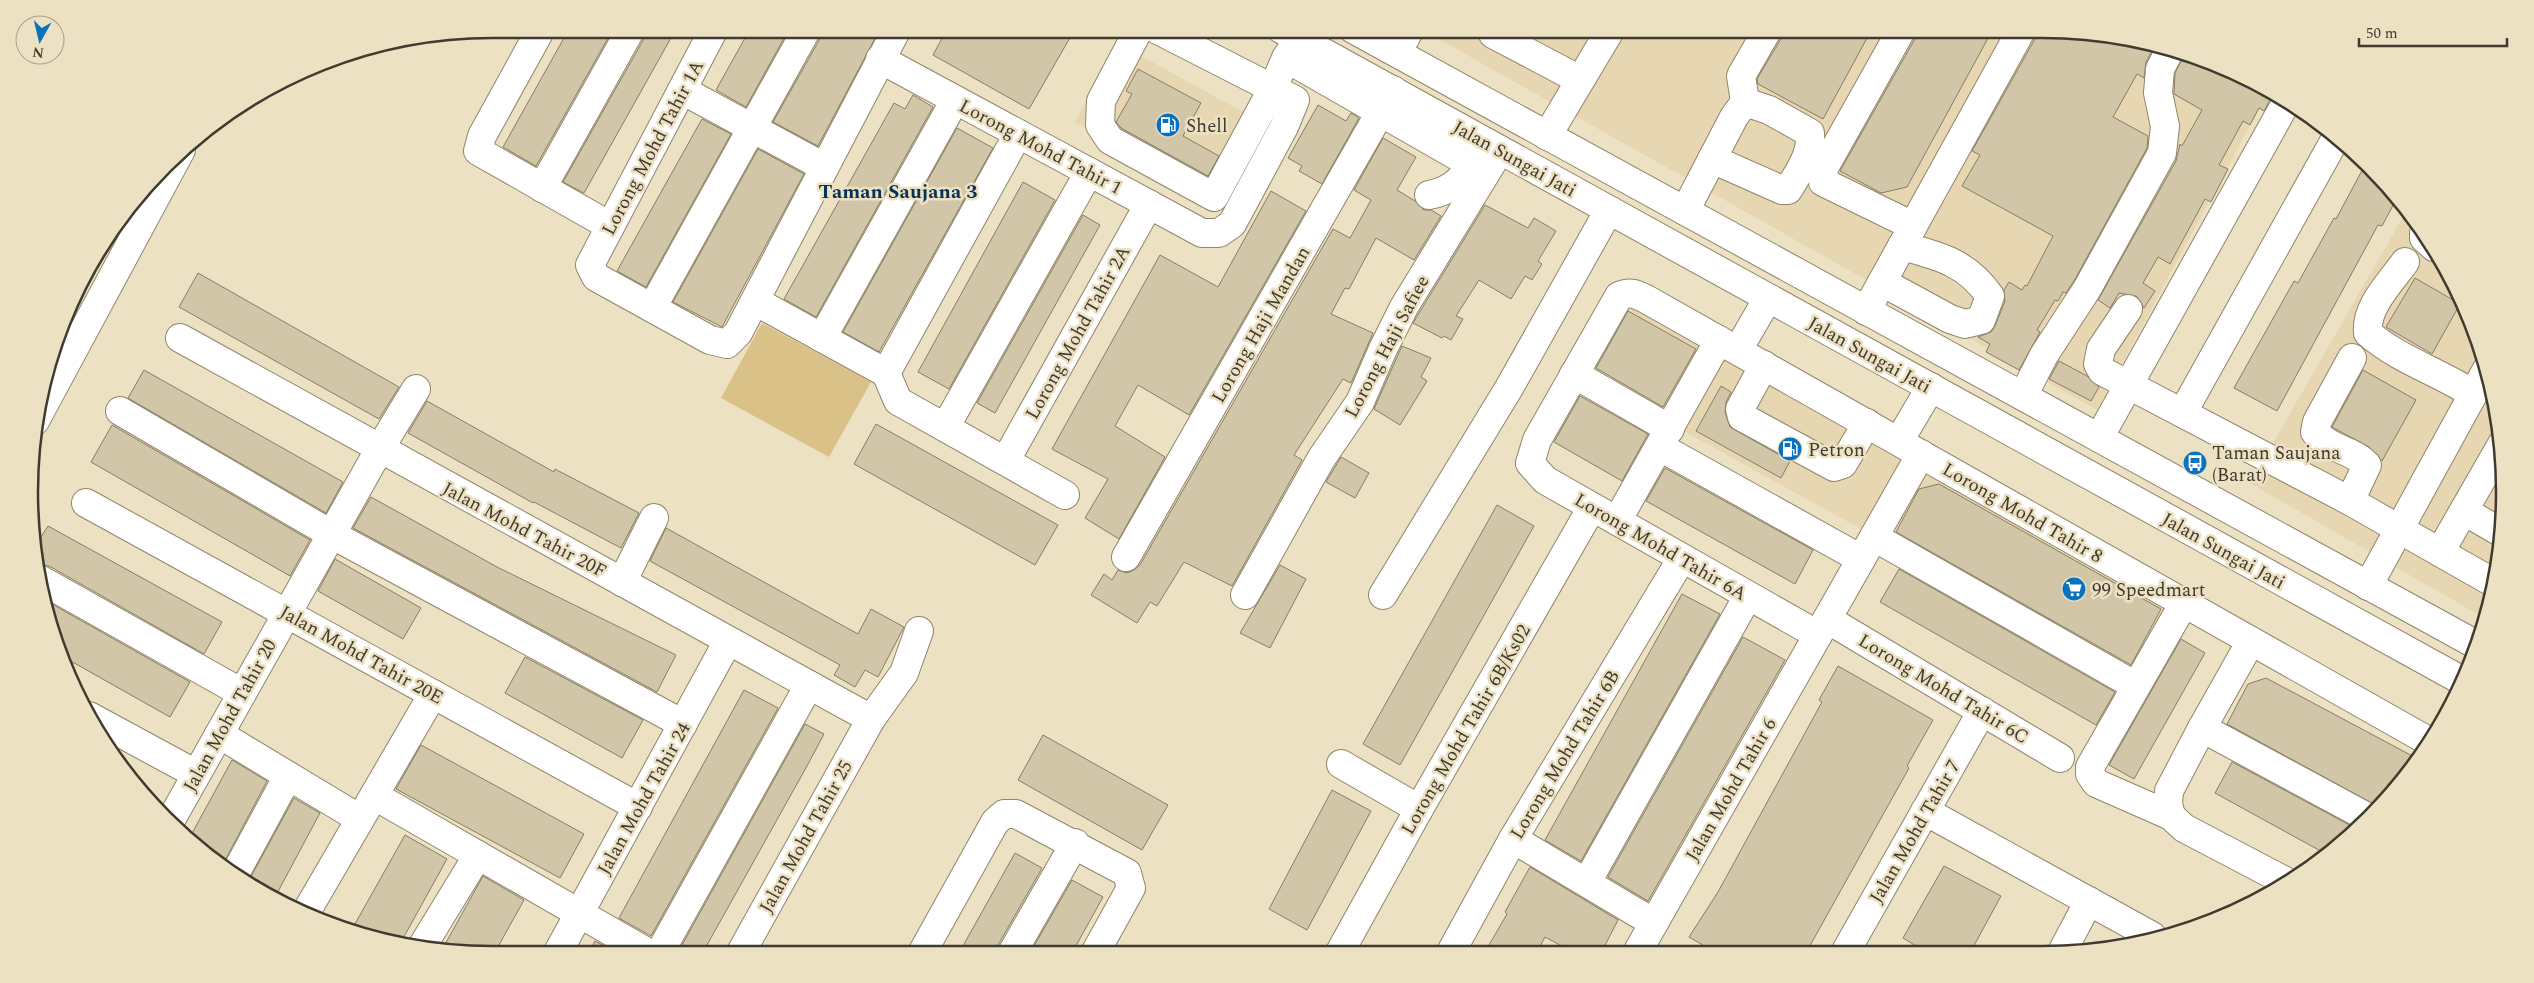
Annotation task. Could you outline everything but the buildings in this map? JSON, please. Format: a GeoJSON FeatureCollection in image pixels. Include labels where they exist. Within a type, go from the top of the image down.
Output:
{"type":"FeatureCollection","features":[{"type":"Feature","properties":{"kind":"street"},"geometry":{"type":"LineString","coordinates":[[536,38],[482,136],[478,151],[610,226]]}},
{"type":"Feature","properties":{"kind":"street"},"geometry":{"type":"LineString","coordinates":[[542,188],[626,38]]}},
{"type":"Feature","properties":{"kind":"street","name":"Lorong Mohd Tahir 1A"},"geometry":{"type":"LineString","coordinates":[[652,308],[596,277],[590,265],[709,38]]}},
{"type":"Feature","properties":{"kind":"street"},"geometry":{"type":"LineString","coordinates":[[802,38],[652,308],[710,340],[727,344],[738,333],[892,38]]}},
{"type":"Feature","properties":{"kind":"street"},"geometry":{"type":"LineString","coordinates":[[1134,38],[1101,101],[1100,125],[1110,140],[1214,197],[1273,88],[1289,42]]}},
{"type":"Feature","properties":{"kind":"street"},"geometry":{"type":"LineString","coordinates":[[1174,38],[1273,88]]}},
{"type":"Feature","properties":{"kind":"street","name":"Jalan Sungai Jati"},"geometry":{"type":"LineString","coordinates":[[1370,38],[2470,642]]}},
{"type":"Feature","properties":{"kind":"street"},"geometry":{"type":"LineString","coordinates":[[1397,53],[1405,38]]}},
{"type":"Feature","properties":{"kind":"street"},"geometry":{"type":"LineString","coordinates":[[1501,38],[1580,80]]}},
{"type":"Feature","properties":{"kind":"street"},"geometry":{"type":"LineString","coordinates":[[1547,136],[1606,38]]}},
{"type":"Feature","properties":{"kind":"street"},"geometry":{"type":"LineString","coordinates":[[1685,211],[1734,117],[1745,102],[1741,76],[1763,38]]}},
{"type":"Feature","properties":{"kind":"street"},"geometry":{"type":"LineString","coordinates":[[1882,282],[1950,319],[1965,324],[1981,320],[1990,296],[1982,284],[1950,260],[1908,236],[1823,182],[1824,168],[1897,38]]}},
{"type":"Feature","properties":{"kind":"street"},"geometry":{"type":"LineString","coordinates":[[1866,311],[2017,38]]}},
{"type":"Feature","properties":{"kind":"street","name":"Jalan Sungai Jati"},"geometry":{"type":"LineString","coordinates":[[1289,42],[1387,101],[1500,150],[2456,678]]}},
{"type":"Feature","properties":{"kind":"street"},"geometry":{"type":"LineString","coordinates":[[2023,396],[2044,355],[2086,289],[2162,153],[2165,126],[2158,93],[2160,69],[2167,55]]}},
{"type":"Feature","properties":{"kind":"street","name":"Lorong Mohd Tahir 1"},"geometry":{"type":"LineString","coordinates":[[880,59],[1202,233],[1219,233],[1232,224],[1284,127],[1295,100],[1273,88]]}},
{"type":"Feature","properties":{"kind":"street"},"geometry":{"type":"LineString","coordinates":[[682,90],[824,167]]}},
{"type":"Feature","properties":{"kind":"street"},"geometry":{"type":"LineString","coordinates":[[822,338],[955,100]]}},
{"type":"Feature","properties":{"kind":"street"},"geometry":{"type":"LineString","coordinates":[[1387,101],[1478,168],[1465,174],[1451,188],[1428,196]]}},
{"type":"Feature","properties":{"kind":"street","name":"Lorong Haji Mandan"},"geometry":{"type":"LineString","coordinates":[[1126,557],[1387,101]]}},
{"type":"Feature","properties":{"kind":"street"},"geometry":{"type":"LineString","coordinates":[[1712,159],[1782,190],[1788,190],[1801,169],[1811,145],[1810,133],[1769,110],[1745,102]]}},
{"type":"Feature","properties":{"kind":"street"},"geometry":{"type":"LineString","coordinates":[[2099,438],[2284,107]]}},
{"type":"Feature","properties":{"kind":"street"},"geometry":{"type":"LineString","coordinates":[[886,374],[1018,134]]}},
{"type":"Feature","properties":{"kind":"street"},"geometry":{"type":"LineString","coordinates":[[2183,412],[2333,143]]}},
{"type":"Feature","properties":{"kind":"street","name":"Lorong Haji Safiee"},"geometry":{"type":"LineString","coordinates":[[1245,596],[1321,458],[1360,402],[1404,307],[1478,168],[1500,150]]}},
{"type":"Feature","properties":{"kind":"street"},"geometry":{"type":"LineString","coordinates":[[946,426],[1089,172]]}},
{"type":"Feature","properties":{"kind":"street"},"geometry":{"type":"LineString","coordinates":[[48,394],[131,225],[161,180]]}},
{"type":"Feature","properties":{"kind":"street","name":"Lorong Mohd Tahir 2A"},"geometry":{"type":"LineString","coordinates":[[1006,460],[1149,204]]}},
{"type":"Feature","properties":{"kind":"street"},"geometry":{"type":"LineString","coordinates":[[1383,595],[1509,388],[1609,210]]}},
{"type":"Feature","properties":{"kind":"street"},"geometry":{"type":"LineString","coordinates":[[2405,262],[2383,292],[2367,323],[2368,333],[2396,354],[2446,376],[2473,394]]}},
{"type":"Feature","properties":{"kind":"street","name":"Lorong Mohd Tahir 8"},"geometry":{"type":"LineString","coordinates":[[1574,374],[1615,301],[1619,296],[1626,293],[1634,294],[1729,345],[2423,738]]}},
{"type":"Feature","properties":{"kind":"street"},"geometry":{"type":"LineString","coordinates":[[1617,521],[1665,438],[1729,345],[1768,298]]}},
{"type":"Feature","properties":{"kind":"street"},"geometry":{"type":"LineString","coordinates":[[756,301],[886,374],[898,401],[946,426],[1065,495]]}},
{"type":"Feature","properties":{"kind":"street"},"geometry":{"type":"LineString","coordinates":[[2128,309],[2101,349],[2098,364],[2102,372],[2130,384],[2350,501],[2488,580]]}},
{"type":"Feature","properties":{"kind":"street","name":"Jalan Mohd Tahir 20F"},"geometry":{"type":"LineString","coordinates":[[180,338],[379,450],[870,719]]}},
{"type":"Feature","properties":{"kind":"street"},"geometry":{"type":"LineString","coordinates":[[2350,501],[2367,465],[2360,458],[2324,443],[2315,432],[2317,422],[2352,358]]}},
{"type":"Feature","properties":{"kind":"street"},"geometry":{"type":"LineString","coordinates":[[1764,365],[1740,409],[1742,417],[1834,467],[1843,464],[1867,423]]}},
{"type":"Feature","properties":{"kind":"street"},"geometry":{"type":"LineString","coordinates":[[1574,374],[1665,438],[1867,548],[2136,686]]}},
{"type":"Feature","properties":{"kind":"street","name":"Lorong Mohd Tahir 6A"},"geometry":{"type":"LineString","coordinates":[[1574,374],[1537,440],[1530,463],[1544,480],[1748,596],[1822,627]]}},
{"type":"Feature","properties":{"kind":"street"},"geometry":{"type":"LineString","coordinates":[[2368,586],[2482,378]]}},
{"type":"Feature","properties":{"kind":"street","name":"Jalan Mohd Tahir 6"},"geometry":{"type":"LineString","coordinates":[[1641,946],[1867,548],[1910,448],[1930,387]]}},
{"type":"Feature","properties":{"kind":"street","name":"Jalan Mohd Tahir 20"},"geometry":{"type":"LineString","coordinates":[[173,816],[331,534],[416,389]]}},
{"type":"Feature","properties":{"kind":"street"},"geometry":{"type":"LineString","coordinates":[[120,412],[331,534],[683,724]]}},
{"type":"Feature","properties":{"kind":"street"},"geometry":{"type":"LineString","coordinates":[[2440,552],[2495,456]]}},
{"type":"Feature","properties":{"kind":"street","name":"Jalan Mohd Tahir 20E"},"geometry":{"type":"LineString","coordinates":[[86,503],[638,807]]}},
{"type":"Feature","properties":{"kind":"street","name":"Lorong Mohd Tahir 6B/Ks02"},"geometry":{"type":"LineString","coordinates":[[1343,946],[1592,507]]}},
{"type":"Feature","properties":{"kind":"street"},"geometry":{"type":"LineString","coordinates":[[2464,511],[2495,529]]}},
{"type":"Feature","properties":{"kind":"street"},"geometry":{"type":"LineString","coordinates":[[622,582],[654,518]]}},
{"type":"Feature","properties":{"kind":"street","name":"Lorong Mohd Tahir 6B"},"geometry":{"type":"LineString","coordinates":[[1454,946],[1513,838],[1682,558]]}},
{"type":"Feature","properties":{"kind":"street"},"geometry":{"type":"LineString","coordinates":[[47,583],[242,693]]}},
{"type":"Feature","properties":{"kind":"street"},"geometry":{"type":"LineString","coordinates":[[1587,882],[1748,596]]}},
{"type":"Feature","properties":{"kind":"street"},"geometry":{"type":"LineString","coordinates":[[2184,603],[2090,767],[2090,774],[2096,783],[2171,816],[2184,828],[2281,878]]}},
{"type":"Feature","properties":{"kind":"street","name":"Lorong Mohd Tahir 6C"},"geometry":{"type":"LineString","coordinates":[[1822,627],[1982,711],[2060,758]]}},
{"type":"Feature","properties":{"kind":"street","name":"Jalan Mohd Tahir 25"},"geometry":{"type":"LineString","coordinates":[[744,946],[870,719],[904,673],[919,631]]}},
{"type":"Feature","properties":{"kind":"street","name":"Jalan Mohd Tahir 24"},"geometry":{"type":"LineString","coordinates":[[561,946],[728,641]]}},
{"type":"Feature","properties":{"kind":"street"},"geometry":{"type":"LineString","coordinates":[[2171,816],[2168,804],[2169,791],[2251,641]]}},
{"type":"Feature","properties":{"kind":"street"},"geometry":{"type":"LineString","coordinates":[[663,946],[809,685]]}},
{"type":"Feature","properties":{"kind":"street"},"geometry":{"type":"LineString","coordinates":[[309,907],[433,694]]}},
{"type":"Feature","properties":{"kind":"street","name":"Jalan Mohd Tahir 7"},"geometry":{"type":"LineString","coordinates":[[1850,946],[1982,711]]}},
{"type":"Feature","properties":{"kind":"street"},"geometry":{"type":"LineString","coordinates":[[101,722],[196,774]]}},
{"type":"Feature","properties":{"kind":"street"},"geometry":{"type":"LineString","coordinates":[[2202,728],[2362,814]]}},
{"type":"Feature","properties":{"kind":"street"},"geometry":{"type":"LineString","coordinates":[[219,734],[360,819]]}},
{"type":"Feature","properties":{"kind":"street"},"geometry":{"type":"LineString","coordinates":[[1341,764],[1419,810]]}},
{"type":"Feature","properties":{"kind":"street"},"geometry":{"type":"LineString","coordinates":[[238,868],[288,776]]}},
{"type":"Feature","properties":{"kind":"street"},"geometry":{"type":"LineString","coordinates":[[374,796],[636,946]]}},
{"type":"Feature","properties":{"kind":"street"},"geometry":{"type":"LineString","coordinates":[[1925,811],[2147,933]]}},
{"type":"Feature","properties":{"kind":"street"},"geometry":{"type":"LineString","coordinates":[[926,946],[995,822],[1004,814],[1016,814],[1075,843],[1127,873],[1131,888],[1099,946]]}},
{"type":"Feature","properties":{"kind":"street"},"geometry":{"type":"LineString","coordinates":[[1513,838],[1654,923]]}},
{"type":"Feature","properties":{"kind":"street"},"geometry":{"type":"LineString","coordinates":[[1016,946],[1075,843]]}},
{"type":"Feature","properties":{"kind":"street"},"geometry":{"type":"LineString","coordinates":[[426,941],[478,855]]}},
{"type":"Feature","properties":{"kind":"street"},"geometry":{"type":"LineString","coordinates":[[2065,945],[2088,901]]}},
{"type":"Feature","properties":{"kind":"shaded area"},"geometry":{"type":"Polygon","coordinates":[[[1437,38],[2072,38],[2102,41],[2160,53],[2216,72],[2266,96],[2097,410],[1437,38]]]}},
{"type":"Feature","properties":{"kind":"shaded area"},"geometry":{"type":"Polygon","coordinates":[[[1118,43],[1270,127],[1229,202],[1075,122],[1118,43]]]}},
{"type":"Feature","properties":{"kind":"shaded area"},"geometry":{"type":"Polygon","coordinates":[[[2404,216],[2420,239],[2450,291],[2472,346],[2488,403],[2496,462],[2496,521],[2488,580],[2479,615],[2250,483],[2404,216]]]}},
{"type":"Feature","properties":{"kind":"shaded area"},"geometry":{"type":"Polygon","coordinates":[[[1636,303],[2177,608],[2134,680],[1579,373],[1619,304],[1636,303]]]}},
{"type":"Feature","properties":{"kind":"shaded area"},"geometry":{"type":"Polygon","coordinates":[[[762,323],[871,382],[829,457],[721,398],[762,323]]]}},
{"type":"Feature","properties":{"kind":"place","name":"Shell"},"geometry":{"type":"Point","coordinates":[1168,125]}},
{"type":"Feature","properties":{"kind":"place","name":"Petron"},"geometry":{"type":"Point","coordinates":[1790,449]}},
{"type":"Feature","properties":{"kind":"place","name":"Taman Saujana (Barat)"},"geometry":{"type":"Point","coordinates":[2195,463]}},
{"type":"Feature","properties":{"kind":"place","name":"99 Speedmart"},"geometry":{"type":"Point","coordinates":[2074,589]}},
{"type":"Feature","properties":{"kind":"district","name":"Taman Saujana 3"},"geometry":{"type":"Point","coordinates":[898,191]}}]}
